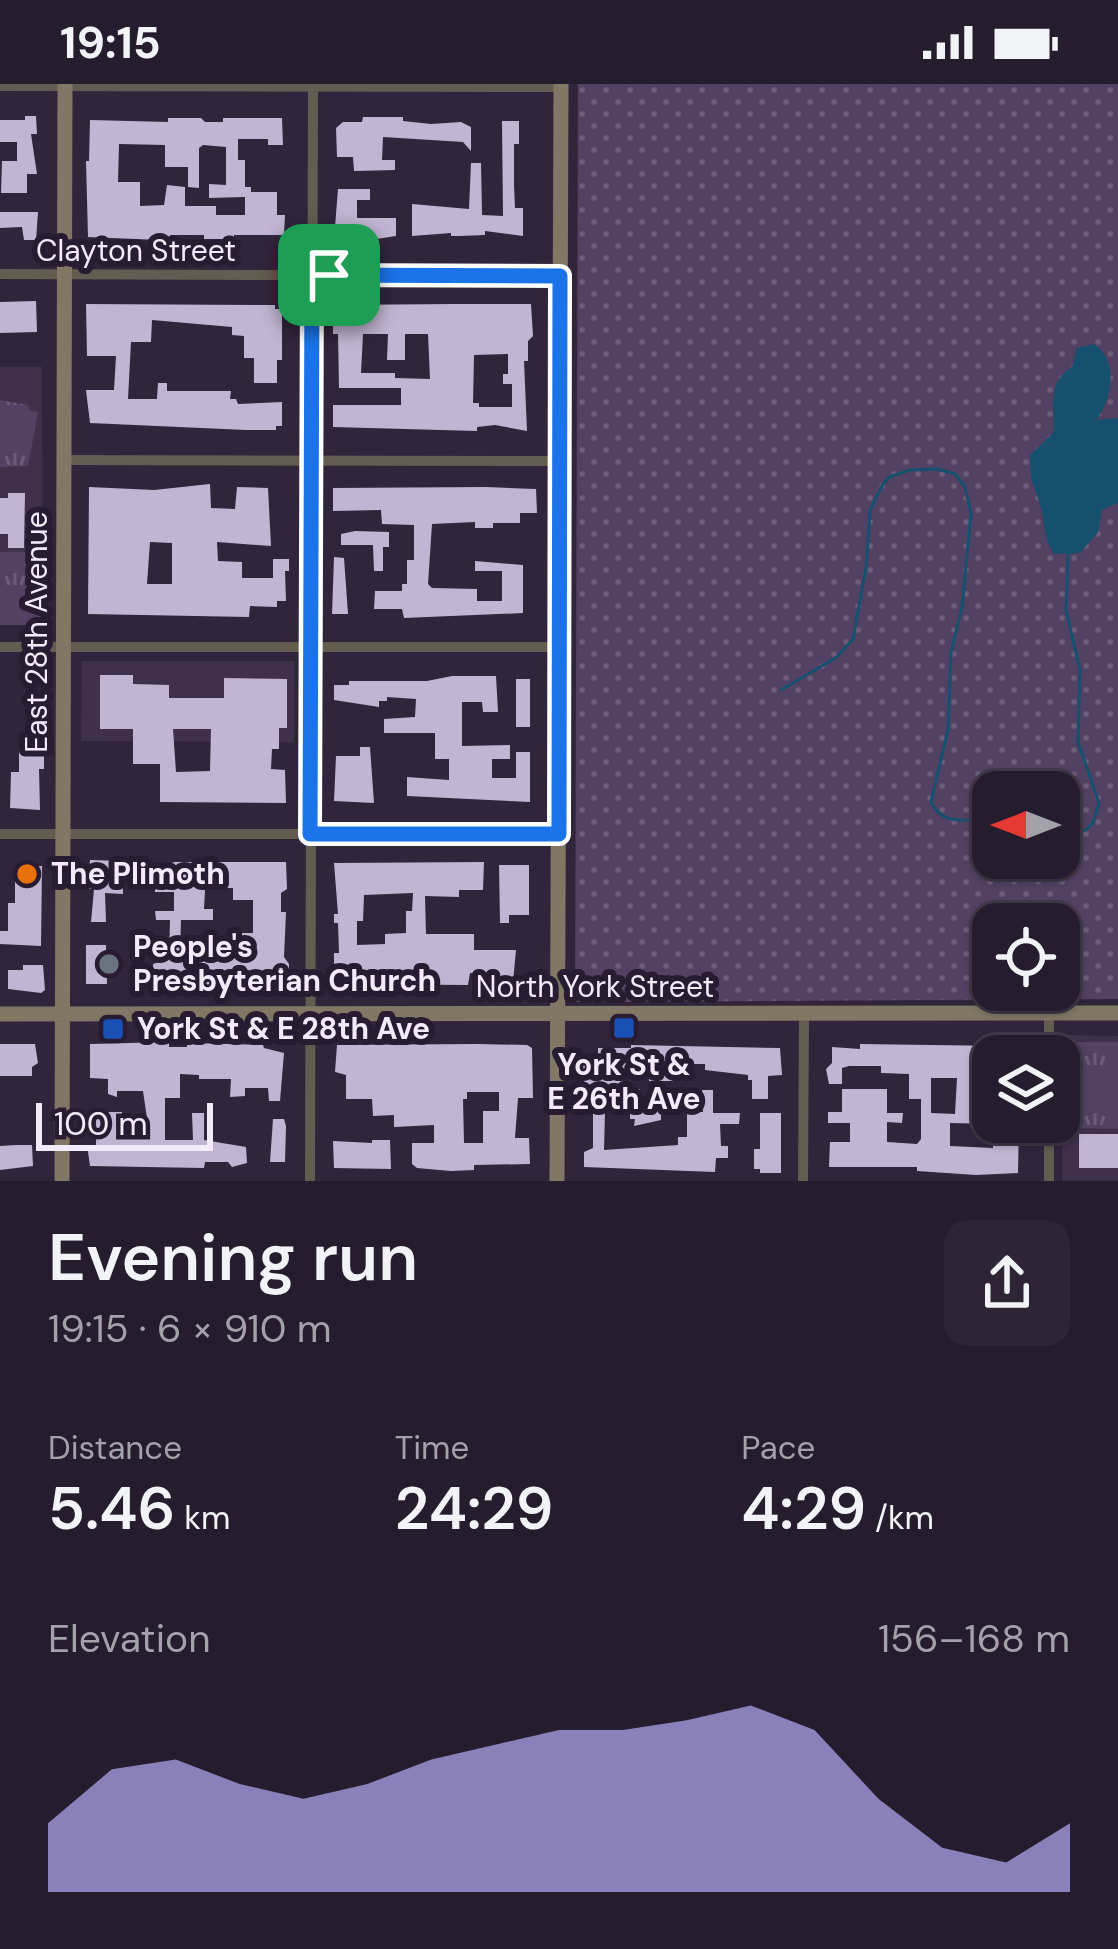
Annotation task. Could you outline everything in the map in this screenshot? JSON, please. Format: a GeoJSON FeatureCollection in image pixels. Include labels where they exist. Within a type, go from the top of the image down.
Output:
{"type":"FeatureCollection","features":[{"type":"Feature","properties":{"kind":"street","name":"East 28th Avenue"},"geometry":{"type":"LineString","coordinates":[[62,1181],[65,85]]}},
{"type":"Feature","properties":{"kind":"street"},"geometry":{"type":"LineString","coordinates":[[310,1181],[313,85]]}},
{"type":"Feature","properties":{"kind":"street"},"geometry":{"type":"LineString","coordinates":[[0,86],[561,85],[557,1181]]}},
{"type":"Feature","properties":{"kind":"street","name":"Clayton Street"},"geometry":{"type":"LineString","coordinates":[[0,274],[560,276]]}},
{"type":"Feature","properties":{"kind":"street"},"geometry":{"type":"LineString","coordinates":[[64,460],[560,461]]}},
{"type":"Feature","properties":{"kind":"street"},"geometry":{"type":"LineString","coordinates":[[0,647],[559,647]]}},
{"type":"Feature","properties":{"kind":"street"},"geometry":{"type":"LineString","coordinates":[[0,833],[559,834]]}},
{"type":"Feature","properties":{"kind":"street"},"geometry":{"type":"LineString","coordinates":[[1049,1013],[1049,1035]]}},
{"type":"Feature","properties":{"kind":"street","name":"North York Street"},"geometry":{"type":"LineString","coordinates":[[0,1014],[1118,1013]]}},
{"type":"Feature","properties":{"kind":"street"},"geometry":{"type":"LineString","coordinates":[[803,1181],[804,1015]]}},
{"type":"Feature","properties":{"kind":"street"},"geometry":{"type":"LineString","coordinates":[[1049,1143],[1049,1181]]}},
{"type":"Feature","properties":{"kind":"shaded area"},"geometry":{"type":"Polygon","coordinates":[[[0,367],[42,367],[43,625],[0,625],[0,367]]]}},
{"type":"Feature","properties":{"kind":"shaded area"},"geometry":{"type":"Polygon","coordinates":[[[82,661],[294,661],[294,742],[81,741],[82,661]]]}},
{"type":"Feature","properties":{"kind":"shaded area"},"geometry":{"type":"Polygon","coordinates":[[[1080,1035],[1118,1036],[1118,1181],[1062,1181],[1062,1143],[1080,1143],[1080,1035]]]}},
{"type":"Feature","properties":{"kind":"green space"},"geometry":{"type":"Polygon","coordinates":[[[578,84],[1118,84],[1118,999],[1080,999],[1080,903],[972,903],[972,1000],[575,1002],[578,84]]]}},
{"type":"Feature","properties":{"kind":"green space"},"geometry":{"type":"Polygon","coordinates":[[[0,400],[28,405],[30,411],[38,412],[28,466],[0,467],[0,400]]]}},
{"type":"Feature","properties":{"kind":"green space"},"geometry":{"type":"Polygon","coordinates":[[[0,552],[43,552],[43,625],[0,625],[0,552]]]}},
{"type":"Feature","properties":{"kind":"green space"},"geometry":{"type":"Polygon","coordinates":[[[1080,1042],[1118,1042],[1118,1129],[1080,1128],[1080,1042]]]}},
{"type":"Feature","properties":{"kind":"water"},"geometry":{"type":"Polygon","coordinates":[[[1094,344],[1110,369],[1106,401],[1096,420],[1118,418],[1118,503],[1102,510],[1098,532],[1080,553],[1054,554],[1032,482],[1030,455],[1053,433],[1055,389],[1072,367],[1077,348],[1094,344]]]}},
{"type":"Feature","properties":{"kind":"building"},"geometry":{"type":"Polygon","coordinates":[[[25,116],[36,116],[37,134],[31,134],[37,174],[27,174],[27,193],[1,193],[2,161],[17,161],[17,142],[0,142],[0,120],[25,120],[25,116]]]}},
{"type":"Feature","properties":{"kind":"building"},"geometry":{"type":"Polygon","coordinates":[[[363,117],[461,122],[471,127],[471,151],[463,142],[383,137],[382,160],[395,160],[395,170],[354,171],[353,157],[337,157],[336,128],[343,122],[362,122],[363,117]]]}},
{"type":"Feature","properties":{"kind":"building"},"geometry":{"type":"Polygon","coordinates":[[[168,118],[223,122],[223,118],[282,118],[283,145],[268,145],[268,139],[238,139],[238,160],[245,160],[245,187],[251,187],[251,192],[277,192],[277,215],[285,215],[284,235],[204,239],[204,235],[170,235],[170,239],[159,240],[88,237],[90,120],[168,122],[168,118]],[[119,144],[118,182],[140,182],[140,206],[164,205],[167,185],[185,187],[185,206],[216,206],[216,215],[245,215],[245,197],[209,198],[209,184],[226,185],[226,147],[199,148],[199,188],[188,187],[188,167],[165,167],[165,145],[119,144]]]}},
{"type":"Feature","properties":{"kind":"building"},"geometry":{"type":"Polygon","coordinates":[[[502,121],[519,121],[514,185],[515,208],[523,208],[523,236],[485,231],[485,235],[412,236],[412,204],[469,209],[471,163],[481,163],[482,215],[503,216],[502,121]]]}},
{"type":"Feature","properties":{"kind":"building"},"geometry":{"type":"Polygon","coordinates":[[[338,189],[370,189],[370,200],[357,200],[357,218],[396,218],[396,236],[370,240],[370,236],[340,235],[335,227],[338,189]]]}},
{"type":"Feature","properties":{"kind":"building"},"geometry":{"type":"Polygon","coordinates":[[[0,212],[38,212],[36,240],[24,240],[22,227],[0,228],[0,212]]]}},
{"type":"Feature","properties":{"kind":"building"},"geometry":{"type":"Polygon","coordinates":[[[36,301],[37,332],[0,333],[0,302],[36,301]]]}},
{"type":"Feature","properties":{"kind":"building"},"geometry":{"type":"Polygon","coordinates":[[[86,304],[275,305],[282,309],[277,383],[254,383],[254,358],[244,358],[244,336],[232,335],[232,327],[152,320],[151,342],[131,342],[128,399],[157,399],[158,383],[167,383],[167,391],[231,391],[230,399],[238,404],[282,402],[282,426],[246,430],[90,423],[86,390],[114,390],[116,356],[87,356],[86,304]]]}},
{"type":"Feature","properties":{"kind":"building"},"geometry":{"type":"Polygon","coordinates":[[[531,304],[533,336],[528,341],[528,361],[524,361],[527,431],[495,425],[477,427],[477,431],[333,427],[333,405],[401,405],[401,388],[339,388],[333,305],[531,304]],[[363,334],[361,373],[430,379],[428,334],[405,334],[405,360],[387,360],[388,334],[363,334]],[[508,354],[474,355],[473,403],[479,407],[512,407],[512,384],[503,384],[508,354]]]}},
{"type":"Feature","properties":{"kind":"building"},"geometry":{"type":"Polygon","coordinates":[[[210,484],[211,508],[235,509],[237,487],[268,488],[271,546],[217,542],[218,561],[242,562],[242,578],[273,578],[273,559],[289,559],[286,601],[277,601],[277,607],[250,606],[249,617],[88,614],[89,487],[154,490],[210,484]],[[150,542],[147,584],[172,584],[172,543],[150,542]]]}},
{"type":"Feature","properties":{"kind":"building"},"geometry":{"type":"Polygon","coordinates":[[[333,488],[536,489],[537,513],[520,513],[520,523],[493,523],[493,528],[475,528],[475,522],[432,524],[428,584],[477,589],[477,601],[502,601],[502,571],[475,571],[475,561],[523,565],[523,613],[404,618],[402,609],[374,609],[375,591],[402,591],[402,584],[407,584],[407,560],[414,560],[414,525],[382,524],[381,510],[333,511],[333,488]]]}},
{"type":"Feature","properties":{"kind":"building"},"geometry":{"type":"Polygon","coordinates":[[[8,493],[25,493],[24,548],[8,548],[8,534],[0,534],[0,498],[8,498],[8,493]]]}},
{"type":"Feature","properties":{"kind":"building"},"geometry":{"type":"Polygon","coordinates":[[[389,532],[389,547],[383,547],[383,571],[374,571],[373,545],[341,545],[341,534],[389,532]]]}},
{"type":"Feature","properties":{"kind":"building"},"geometry":{"type":"Polygon","coordinates":[[[334,557],[344,558],[348,614],[332,614],[334,557]]]}},
{"type":"Feature","properties":{"kind":"building"},"geometry":{"type":"Polygon","coordinates":[[[100,675],[133,675],[133,684],[169,685],[169,698],[224,698],[224,678],[287,679],[287,728],[279,728],[279,749],[272,749],[271,769],[285,770],[286,803],[160,802],[160,764],[133,764],[133,729],[100,729],[100,675]],[[173,729],[176,772],[210,771],[211,729],[173,729]]]}},
{"type":"Feature","properties":{"kind":"building"},"geometry":{"type":"Polygon","coordinates":[[[496,676],[498,712],[483,712],[482,702],[462,702],[462,746],[510,745],[510,759],[492,759],[492,778],[516,778],[516,752],[530,752],[530,802],[407,796],[407,777],[449,780],[449,759],[435,759],[435,733],[384,733],[384,719],[415,717],[416,699],[387,697],[379,701],[379,707],[334,700],[334,685],[349,685],[349,681],[427,681],[496,676]]]}},
{"type":"Feature","properties":{"kind":"building"},"geometry":{"type":"Polygon","coordinates":[[[516,679],[530,679],[530,727],[516,727],[516,679]]]}},
{"type":"Feature","properties":{"kind":"building"},"geometry":{"type":"Polygon","coordinates":[[[19,743],[44,744],[40,810],[10,808],[11,772],[19,772],[19,743]]]}},
{"type":"Feature","properties":{"kind":"building"},"geometry":{"type":"Polygon","coordinates":[[[360,747],[370,747],[374,803],[334,801],[336,756],[360,756],[360,747]]]}},
{"type":"Feature","properties":{"kind":"building"},"geometry":{"type":"Polygon","coordinates":[[[90,860],[122,861],[123,894],[105,893],[106,922],[91,922],[90,860]]]}},
{"type":"Feature","properties":{"kind":"building"},"geometry":{"type":"Polygon","coordinates":[[[175,862],[286,862],[287,889],[281,893],[281,912],[286,912],[284,957],[289,964],[289,985],[154,986],[153,964],[169,959],[170,920],[156,920],[155,911],[174,911],[174,892],[155,892],[155,867],[175,862]],[[233,888],[205,890],[204,909],[213,909],[213,920],[181,920],[180,953],[242,953],[242,933],[253,933],[253,900],[233,900],[233,888]]]}},
{"type":"Feature","properties":{"kind":"building"},"geometry":{"type":"Polygon","coordinates":[[[484,862],[483,890],[459,890],[459,897],[425,896],[426,934],[474,934],[474,950],[516,950],[513,982],[488,982],[488,974],[470,973],[468,985],[334,984],[334,953],[339,953],[334,863],[484,862]],[[413,893],[364,895],[357,945],[385,944],[385,934],[406,933],[406,911],[412,911],[413,893]]]}},
{"type":"Feature","properties":{"kind":"building"},"geometry":{"type":"Polygon","coordinates":[[[499,865],[529,865],[529,915],[509,915],[509,923],[500,923],[499,865]]]}},
{"type":"Feature","properties":{"kind":"building"},"geometry":{"type":"Polygon","coordinates":[[[42,866],[41,946],[0,944],[0,931],[8,931],[8,903],[15,903],[15,867],[42,866]]]}},
{"type":"Feature","properties":{"kind":"building"},"geometry":{"type":"Polygon","coordinates":[[[86,945],[106,945],[107,984],[86,984],[86,945]]]}},
{"type":"Feature","properties":{"kind":"building"},"geometry":{"type":"Polygon","coordinates":[[[23,965],[43,965],[45,990],[8,989],[8,970],[23,970],[23,965]]]}},
{"type":"Feature","properties":{"kind":"building"},"geometry":{"type":"Polygon","coordinates":[[[169,1042],[169,1047],[187,1047],[187,1043],[263,1045],[284,1053],[280,1101],[269,1101],[268,1088],[245,1088],[245,1096],[230,1097],[231,1079],[180,1074],[180,1098],[165,1098],[165,1140],[193,1140],[192,1113],[204,1113],[204,1140],[246,1147],[247,1163],[232,1167],[228,1162],[205,1162],[204,1168],[90,1166],[87,1145],[96,1145],[96,1112],[122,1112],[121,1132],[149,1132],[143,1091],[117,1091],[117,1097],[108,1094],[108,1079],[90,1078],[90,1044],[169,1042]]]}},
{"type":"Feature","properties":{"kind":"building"},"geometry":{"type":"Polygon","coordinates":[[[0,1044],[35,1044],[38,1063],[32,1067],[32,1076],[0,1076],[0,1044]]]}},
{"type":"Feature","properties":{"kind":"building"},"geometry":{"type":"Polygon","coordinates":[[[337,1045],[532,1048],[533,1098],[518,1098],[515,1138],[529,1138],[530,1164],[474,1165],[474,1170],[451,1171],[417,1168],[412,1164],[412,1143],[434,1143],[434,1125],[394,1127],[394,1115],[373,1116],[372,1099],[346,1099],[346,1075],[335,1072],[337,1045]],[[467,1092],[464,1143],[483,1143],[483,1111],[499,1111],[499,1092],[467,1092]]]}},
{"type":"Feature","properties":{"kind":"building"},"geometry":{"type":"Polygon","coordinates":[[[972,1046],[972,1124],[950,1123],[950,1146],[993,1148],[993,1143],[1019,1143],[1018,1173],[829,1167],[830,1142],[850,1142],[850,1123],[828,1123],[828,1112],[842,1112],[842,1089],[887,1089],[887,1113],[903,1113],[902,1123],[887,1122],[887,1142],[917,1144],[921,1139],[921,1099],[909,1099],[909,1074],[881,1073],[881,1066],[849,1066],[842,1068],[842,1084],[829,1084],[826,1069],[832,1063],[832,1047],[972,1046]],[[931,1078],[931,1113],[955,1114],[957,1078],[931,1078]]]}},
{"type":"Feature","properties":{"kind":"building"},"geometry":{"type":"Polygon","coordinates":[[[598,1048],[780,1048],[782,1075],[768,1076],[768,1099],[752,1099],[748,1075],[705,1070],[705,1064],[673,1064],[673,1081],[649,1081],[649,1068],[625,1068],[622,1089],[584,1088],[583,1055],[598,1055],[598,1048]]]}},
{"type":"Feature","properties":{"kind":"building"},"geometry":{"type":"Polygon","coordinates":[[[630,1089],[640,1089],[640,1111],[661,1111],[661,1120],[634,1126],[630,1089]]]}},
{"type":"Feature","properties":{"kind":"building"},"geometry":{"type":"Polygon","coordinates":[[[702,1090],[713,1090],[713,1113],[740,1113],[739,1124],[720,1124],[721,1146],[728,1146],[728,1158],[716,1158],[715,1172],[584,1167],[584,1152],[593,1148],[593,1112],[605,1112],[604,1150],[678,1145],[678,1137],[687,1137],[687,1112],[703,1112],[702,1090]]]}},
{"type":"Feature","properties":{"kind":"building"},"geometry":{"type":"Polygon","coordinates":[[[760,1113],[781,1113],[781,1173],[754,1169],[754,1149],[760,1149],[760,1113]]]}},
{"type":"Feature","properties":{"kind":"building"},"geometry":{"type":"Polygon","coordinates":[[[273,1119],[284,1119],[286,1126],[285,1162],[270,1162],[273,1119]]]}},
{"type":"Feature","properties":{"kind":"building"},"geometry":{"type":"Polygon","coordinates":[[[1080,1134],[1118,1134],[1118,1168],[1079,1168],[1080,1134]]]}},
{"type":"Feature","properties":{"kind":"building"},"geometry":{"type":"Polygon","coordinates":[[[390,1140],[391,1169],[334,1168],[333,1141],[390,1140]]]}},
{"type":"Feature","properties":{"kind":"building"},"geometry":{"type":"Polygon","coordinates":[[[32,1145],[33,1166],[0,1170],[0,1146],[32,1145]]]}},
{"type":"Feature","properties":{"kind":"waterway"},"geometry":{"type":"LineString","coordinates":[[781,690],[837,657],[853,639],[866,568],[870,510],[889,477],[910,470],[955,474],[965,487],[971,513],[962,607],[951,652],[948,730],[931,802],[942,816],[972,820]]}},
{"type":"Feature","properties":{"kind":"waterway"},"geometry":{"type":"LineString","coordinates":[[1068,554],[1066,610],[1080,670],[1078,742],[1099,803],[1093,823],[1080,830]]}},
{"type":"Feature","properties":{"kind":"place","name":"The Plimoth"},"geometry":{"type":"Point","coordinates":[27,874]}},
{"type":"Feature","properties":{"kind":"place","name":"People's Presbyterian Church"},"geometry":{"type":"Point","coordinates":[109,964]}},
{"type":"Feature","properties":{"kind":"place","name":"York St & E 26th Ave"},"geometry":{"type":"Point","coordinates":[624,1028]}},
{"type":"Feature","properties":{"kind":"place","name":"York St & E 28th Ave"},"geometry":{"type":"Point","coordinates":[113,1029]}},
{"type":"Feature","properties":{"kind":"route"},"geometry":{"type":"LineString","coordinates":[[312,275],[329,275],[560,276],[559,834],[310,834],[312,275]]}}]}
